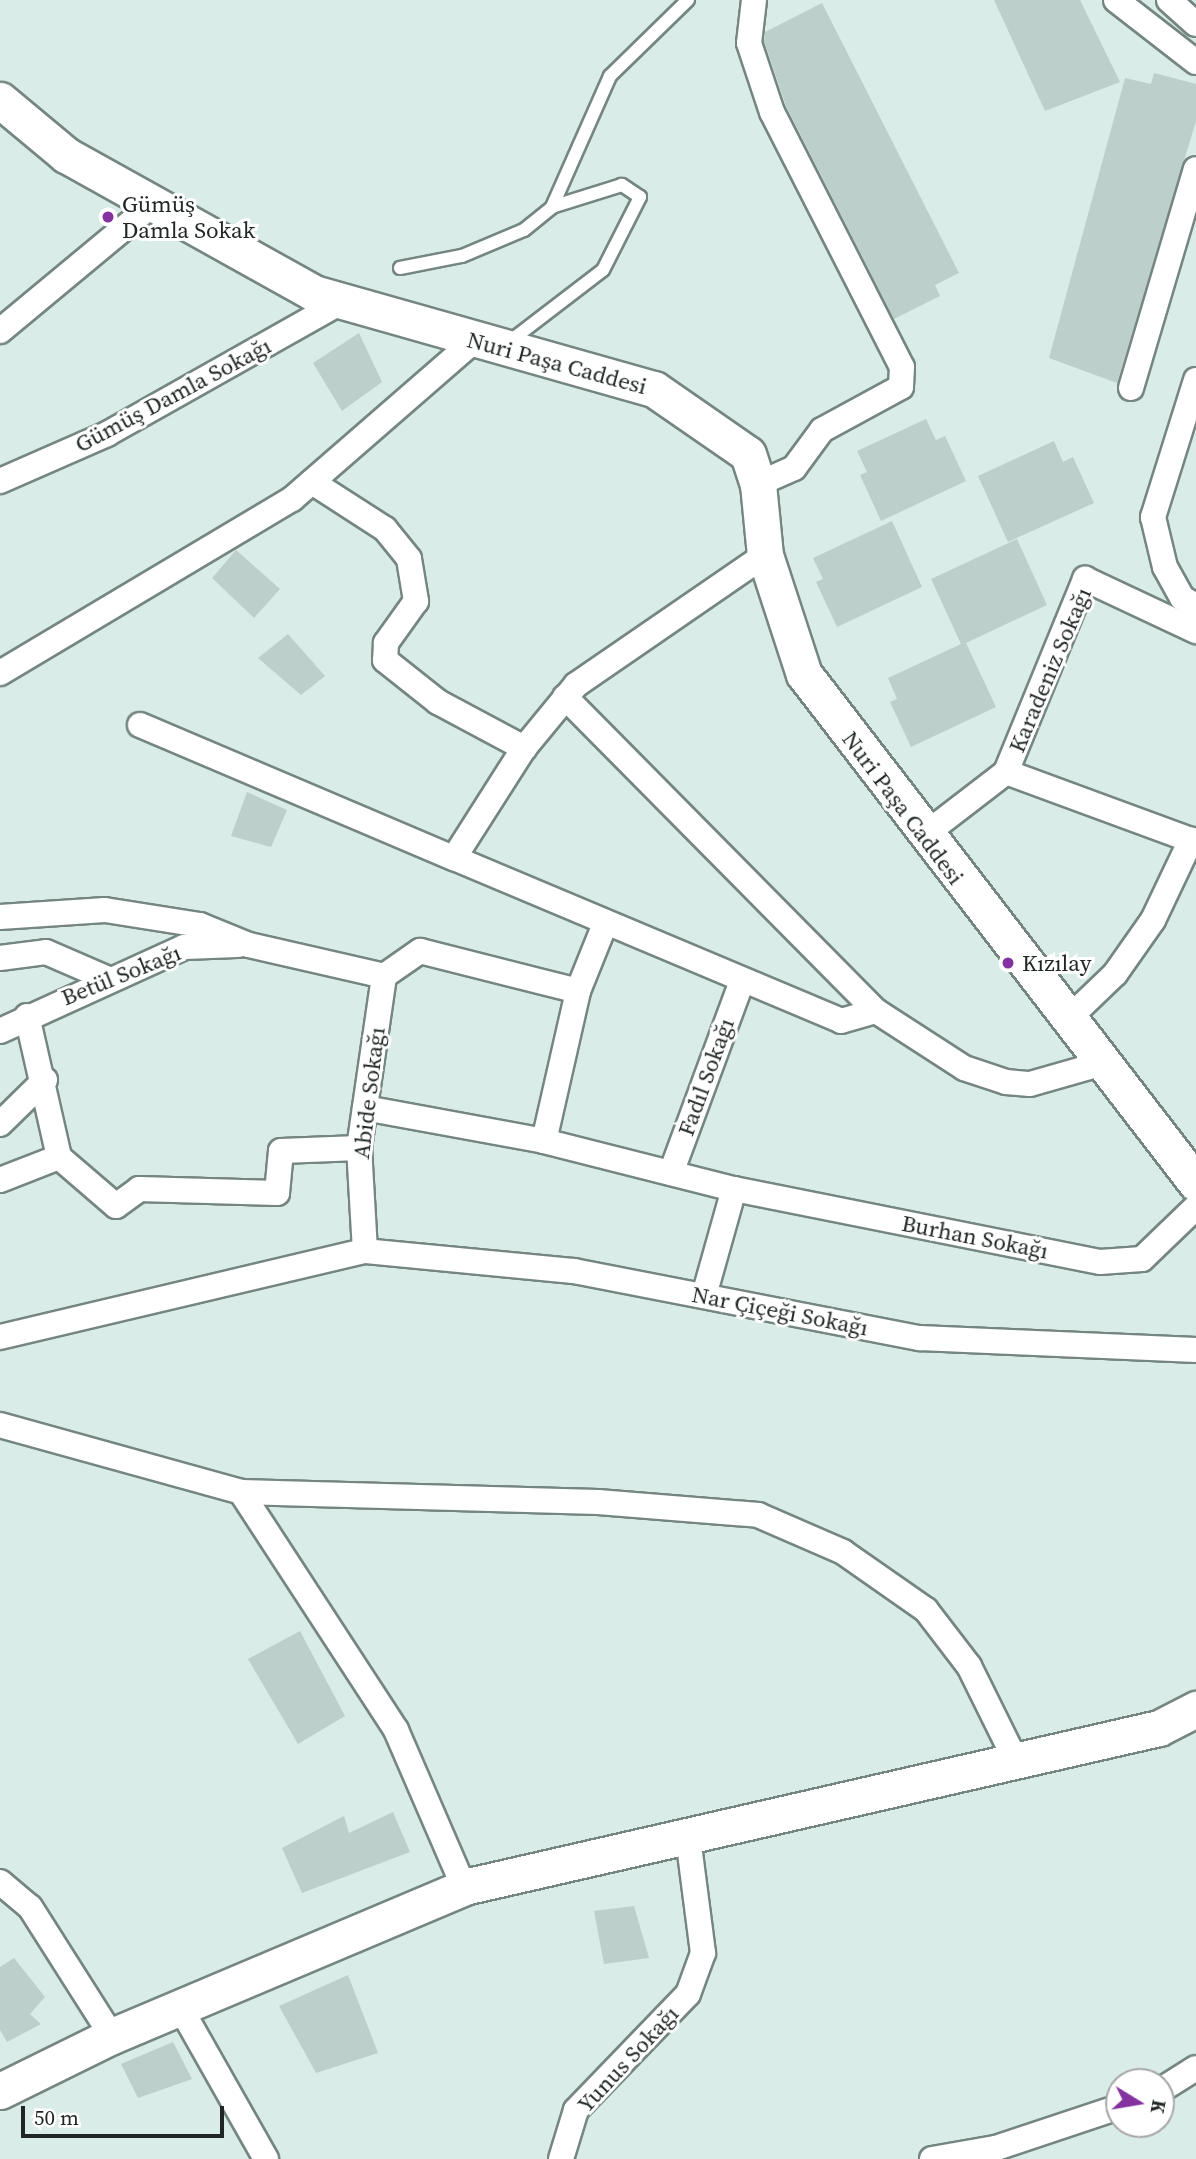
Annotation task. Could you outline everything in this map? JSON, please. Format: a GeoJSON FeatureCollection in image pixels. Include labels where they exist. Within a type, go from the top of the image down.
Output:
{"type":"FeatureCollection","features":[{"type":"Feature","properties":{"kind":"street"},"geometry":{"type":"LineString","coordinates":[[754,0],[749,43],[772,112],[902,367],[901,387],[822,430],[794,468],[758,484]]}},
{"type":"Feature","properties":{"kind":"street"},"geometry":{"type":"LineString","coordinates":[[1116,0],[1196,62]]}},
{"type":"Feature","properties":{"kind":"street"},"geometry":{"type":"LineString","coordinates":[[1169,0],[1196,24]]}},
{"type":"Feature","properties":{"kind":"street","name":"Nuri Paşa Caddesi"},"geometry":{"type":"LineString","coordinates":[[0,100],[66,155],[314,293],[654,389],[748,454],[758,484],[765,555],[804,674],[923,836],[1195,1183]]}},
{"type":"Feature","properties":{"kind":"street"},"geometry":{"type":"LineString","coordinates":[[1131,388],[1196,169]]}},
{"type":"Feature","properties":{"kind":"street"},"geometry":{"type":"LineString","coordinates":[[0,331],[153,204]]}},
{"type":"Feature","properties":{"kind":"street","name":"Gümüş Damla Sokağı"},"geometry":{"type":"LineString","coordinates":[[0,481],[107,434],[343,301]]}},
{"type":"Feature","properties":{"kind":"street"},"geometry":{"type":"LineString","coordinates":[[0,673],[312,482],[488,344]]}},
{"type":"Feature","properties":{"kind":"street"},"geometry":{"type":"LineString","coordinates":[[1196,380],[1153,517],[1165,566],[1182,598],[1196,606]]}},
{"type":"Feature","properties":{"kind":"street"},"geometry":{"type":"LineString","coordinates":[[312,482],[386,530],[409,559],[416,601],[386,643],[385,660],[439,702],[524,748]]}},
{"type":"Feature","properties":{"kind":"street"},"geometry":{"type":"LineString","coordinates":[[454,858],[524,748],[565,697],[765,555]]}},
{"type":"Feature","properties":{"kind":"street","name":"Karadeniz Sokağı"},"geometry":{"type":"LineString","coordinates":[[923,836],[1006,772],[1085,579],[1196,631]]}},
{"type":"Feature","properties":{"kind":"street"},"geometry":{"type":"LineString","coordinates":[[565,697],[876,1011],[964,1068],[1006,1082],[1030,1084],[1100,1064]]}},
{"type":"Feature","properties":{"kind":"street"},"geometry":{"type":"LineString","coordinates":[[140,725],[841,1021],[876,1011]]}},
{"type":"Feature","properties":{"kind":"street"},"geometry":{"type":"LineString","coordinates":[[1006,772],[1193,841],[1153,920],[1115,974],[1066,1021]]}},
{"type":"Feature","properties":{"kind":"street"},"geometry":{"type":"LineString","coordinates":[[0,917],[105,911],[200,925],[249,945],[384,976],[420,951],[578,991]]}},
{"type":"Feature","properties":{"kind":"street"},"geometry":{"type":"LineString","coordinates":[[544,1141],[578,991],[605,923]]}},
{"type":"Feature","properties":{"kind":"street","name":"Betül Sokağı"},"geometry":{"type":"LineString","coordinates":[[0,1031],[108,979],[184,947],[249,945]]}},
{"type":"Feature","properties":{"kind":"street"},"geometry":{"type":"LineString","coordinates":[[0,958],[46,952],[108,979]]}},
{"type":"Feature","properties":{"kind":"street","name":"Abide Sokağı"},"geometry":{"type":"LineString","coordinates":[[365,1251],[359,1148],[384,976]]}},
{"type":"Feature","properties":{"kind":"street","name":"Fadıl Sokağı"},"geometry":{"type":"LineString","coordinates":[[671,1173],[742,981]]}},
{"type":"Feature","properties":{"kind":"street"},"geometry":{"type":"LineString","coordinates":[[27,1016],[45,1080],[59,1157],[117,1206],[139,1189],[277,1193],[281,1151],[359,1148]]}},
{"type":"Feature","properties":{"kind":"street"},"geometry":{"type":"LineString","coordinates":[[0,1124],[45,1080]]}},
{"type":"Feature","properties":{"kind":"street","name":"Burhan Sokağı"},"geometry":{"type":"LineString","coordinates":[[365,1108],[544,1141],[734,1189],[1100,1262],[1142,1259],[1195,1183]]}},
{"type":"Feature","properties":{"kind":"street"},"geometry":{"type":"LineString","coordinates":[[0,1180],[59,1157]]}},
{"type":"Feature","properties":{"kind":"street"},"geometry":{"type":"LineString","coordinates":[[704,1296],[734,1189]]}},
{"type":"Feature","properties":{"kind":"street","name":"Nar Çiçeği Sokağı"},"geometry":{"type":"LineString","coordinates":[[0,1338],[365,1251],[574,1271],[920,1338],[1196,1350]]}},
{"type":"Feature","properties":{"kind":"street"},"geometry":{"type":"LineString","coordinates":[[0,1425],[241,1492],[598,1502],[758,1515],[843,1552],[926,1610],[969,1666],[1015,1759]]}},
{"type":"Feature","properties":{"kind":"street"},"geometry":{"type":"LineString","coordinates":[[241,1492],[396,1730],[464,1887]]}},
{"type":"Feature","properties":{"kind":"street"},"geometry":{"type":"LineString","coordinates":[[0,2091],[112,2036],[464,1887],[1159,1728],[1196,1709]]}},
{"type":"Feature","properties":{"kind":"street","name":"Yunus Sokağı"},"geometry":{"type":"LineString","coordinates":[[561,2159],[576,2110],[688,1994],[703,1953],[688,1837]]}},
{"type":"Feature","properties":{"kind":"street"},"geometry":{"type":"LineString","coordinates":[[0,1882],[30,1907],[112,2036]]}},
{"type":"Feature","properties":{"kind":"street"},"geometry":{"type":"LineString","coordinates":[[180,2007],[266,2159]]}},
{"type":"Feature","properties":{"kind":"street"},"geometry":{"type":"LineString","coordinates":[[1175,2081],[1196,2068]]}},
{"type":"Feature","properties":{"kind":"street"},"geometry":{"type":"LineString","coordinates":[[932,2159],[996,2148],[1105,2112]]}},
{"type":"Feature","properties":{"kind":"lane"},"geometry":{"type":"LineString","coordinates":[[552,207],[610,76],[688,0]]}},
{"type":"Feature","properties":{"kind":"lane"},"geometry":{"type":"LineString","coordinates":[[400,268],[461,256],[524,230],[552,207],[622,185],[640,197],[603,270],[488,344]]}},
{"type":"Feature","properties":{"kind":"building"},"geometry":{"type":"Polygon","coordinates":[[[994,0],[1080,0],[1120,82],[1045,111],[994,0]]]}},
{"type":"Feature","properties":{"kind":"building"},"geometry":{"type":"Polygon","coordinates":[[[822,3],[959,273],[935,285],[940,296],[894,319],[786,106],[764,41],[765,32],[822,3]]]}},
{"type":"Feature","properties":{"kind":"building"},"geometry":{"type":"Polygon","coordinates":[[[1154,73],[1196,84],[1196,121],[1117,383],[1049,358],[1125,78],[1151,84],[1154,73]]]}},
{"type":"Feature","properties":{"kind":"building"},"geometry":{"type":"Polygon","coordinates":[[[359,333],[382,382],[342,411],[313,363],[359,333]]]}},
{"type":"Feature","properties":{"kind":"building"},"geometry":{"type":"Polygon","coordinates":[[[926,419],[936,440],[945,436],[966,481],[881,521],[860,475],[867,472],[857,451],[926,419]]]}},
{"type":"Feature","properties":{"kind":"building"},"geometry":{"type":"Polygon","coordinates":[[[1054,441],[1063,462],[1073,457],[1094,503],[1008,542],[978,476],[1054,441]]]}},
{"type":"Feature","properties":{"kind":"building"},"geometry":{"type":"Polygon","coordinates":[[[892,521],[922,587],[837,627],[816,582],[823,579],[813,558],[892,521]]]}},
{"type":"Feature","properties":{"kind":"building"},"geometry":{"type":"Polygon","coordinates":[[[1017,539],[1047,605],[966,643],[996,707],[911,747],[890,702],[897,699],[888,678],[961,644],[931,579],[1017,539]]]}},
{"type":"Feature","properties":{"kind":"building"},"geometry":{"type":"Polygon","coordinates":[[[236,550],[280,589],[254,618],[212,578],[236,550]]]}},
{"type":"Feature","properties":{"kind":"building"},"geometry":{"type":"Polygon","coordinates":[[[288,634],[325,676],[301,695],[258,658],[288,634]]]}},
{"type":"Feature","properties":{"kind":"building"},"geometry":{"type":"Polygon","coordinates":[[[247,792],[287,810],[271,847],[231,836],[247,792]]]}},
{"type":"Feature","properties":{"kind":"building"},"geometry":{"type":"Polygon","coordinates":[[[300,1631],[345,1716],[298,1744],[248,1659],[300,1631]]]}},
{"type":"Feature","properties":{"kind":"building"},"geometry":{"type":"Polygon","coordinates":[[[393,1812],[410,1852],[302,1893],[282,1848],[344,1816],[349,1833],[393,1812]]]}},
{"type":"Feature","properties":{"kind":"building"},"geometry":{"type":"Polygon","coordinates":[[[634,1906],[649,1958],[604,1964],[594,1911],[634,1906]]]}},
{"type":"Feature","properties":{"kind":"building"},"geometry":{"type":"Polygon","coordinates":[[[14,1958],[45,1997],[30,2014],[41,2024],[7,2042],[0,2030],[0,1967],[14,1958]]]}},
{"type":"Feature","properties":{"kind":"building"},"geometry":{"type":"Polygon","coordinates":[[[348,1975],[378,2053],[316,2073],[279,2006],[348,1975]]]}},
{"type":"Feature","properties":{"kind":"building"},"geometry":{"type":"Polygon","coordinates":[[[173,2042],[192,2079],[138,2098],[121,2064],[173,2042]]]}},
{"type":"Feature","properties":{"kind":"place","name":"Gümüş Damla Sokak"},"geometry":{"type":"Point","coordinates":[108,217]}},
{"type":"Feature","properties":{"kind":"place","name":"Kızılay"},"geometry":{"type":"Point","coordinates":[1008,963]}}]}
